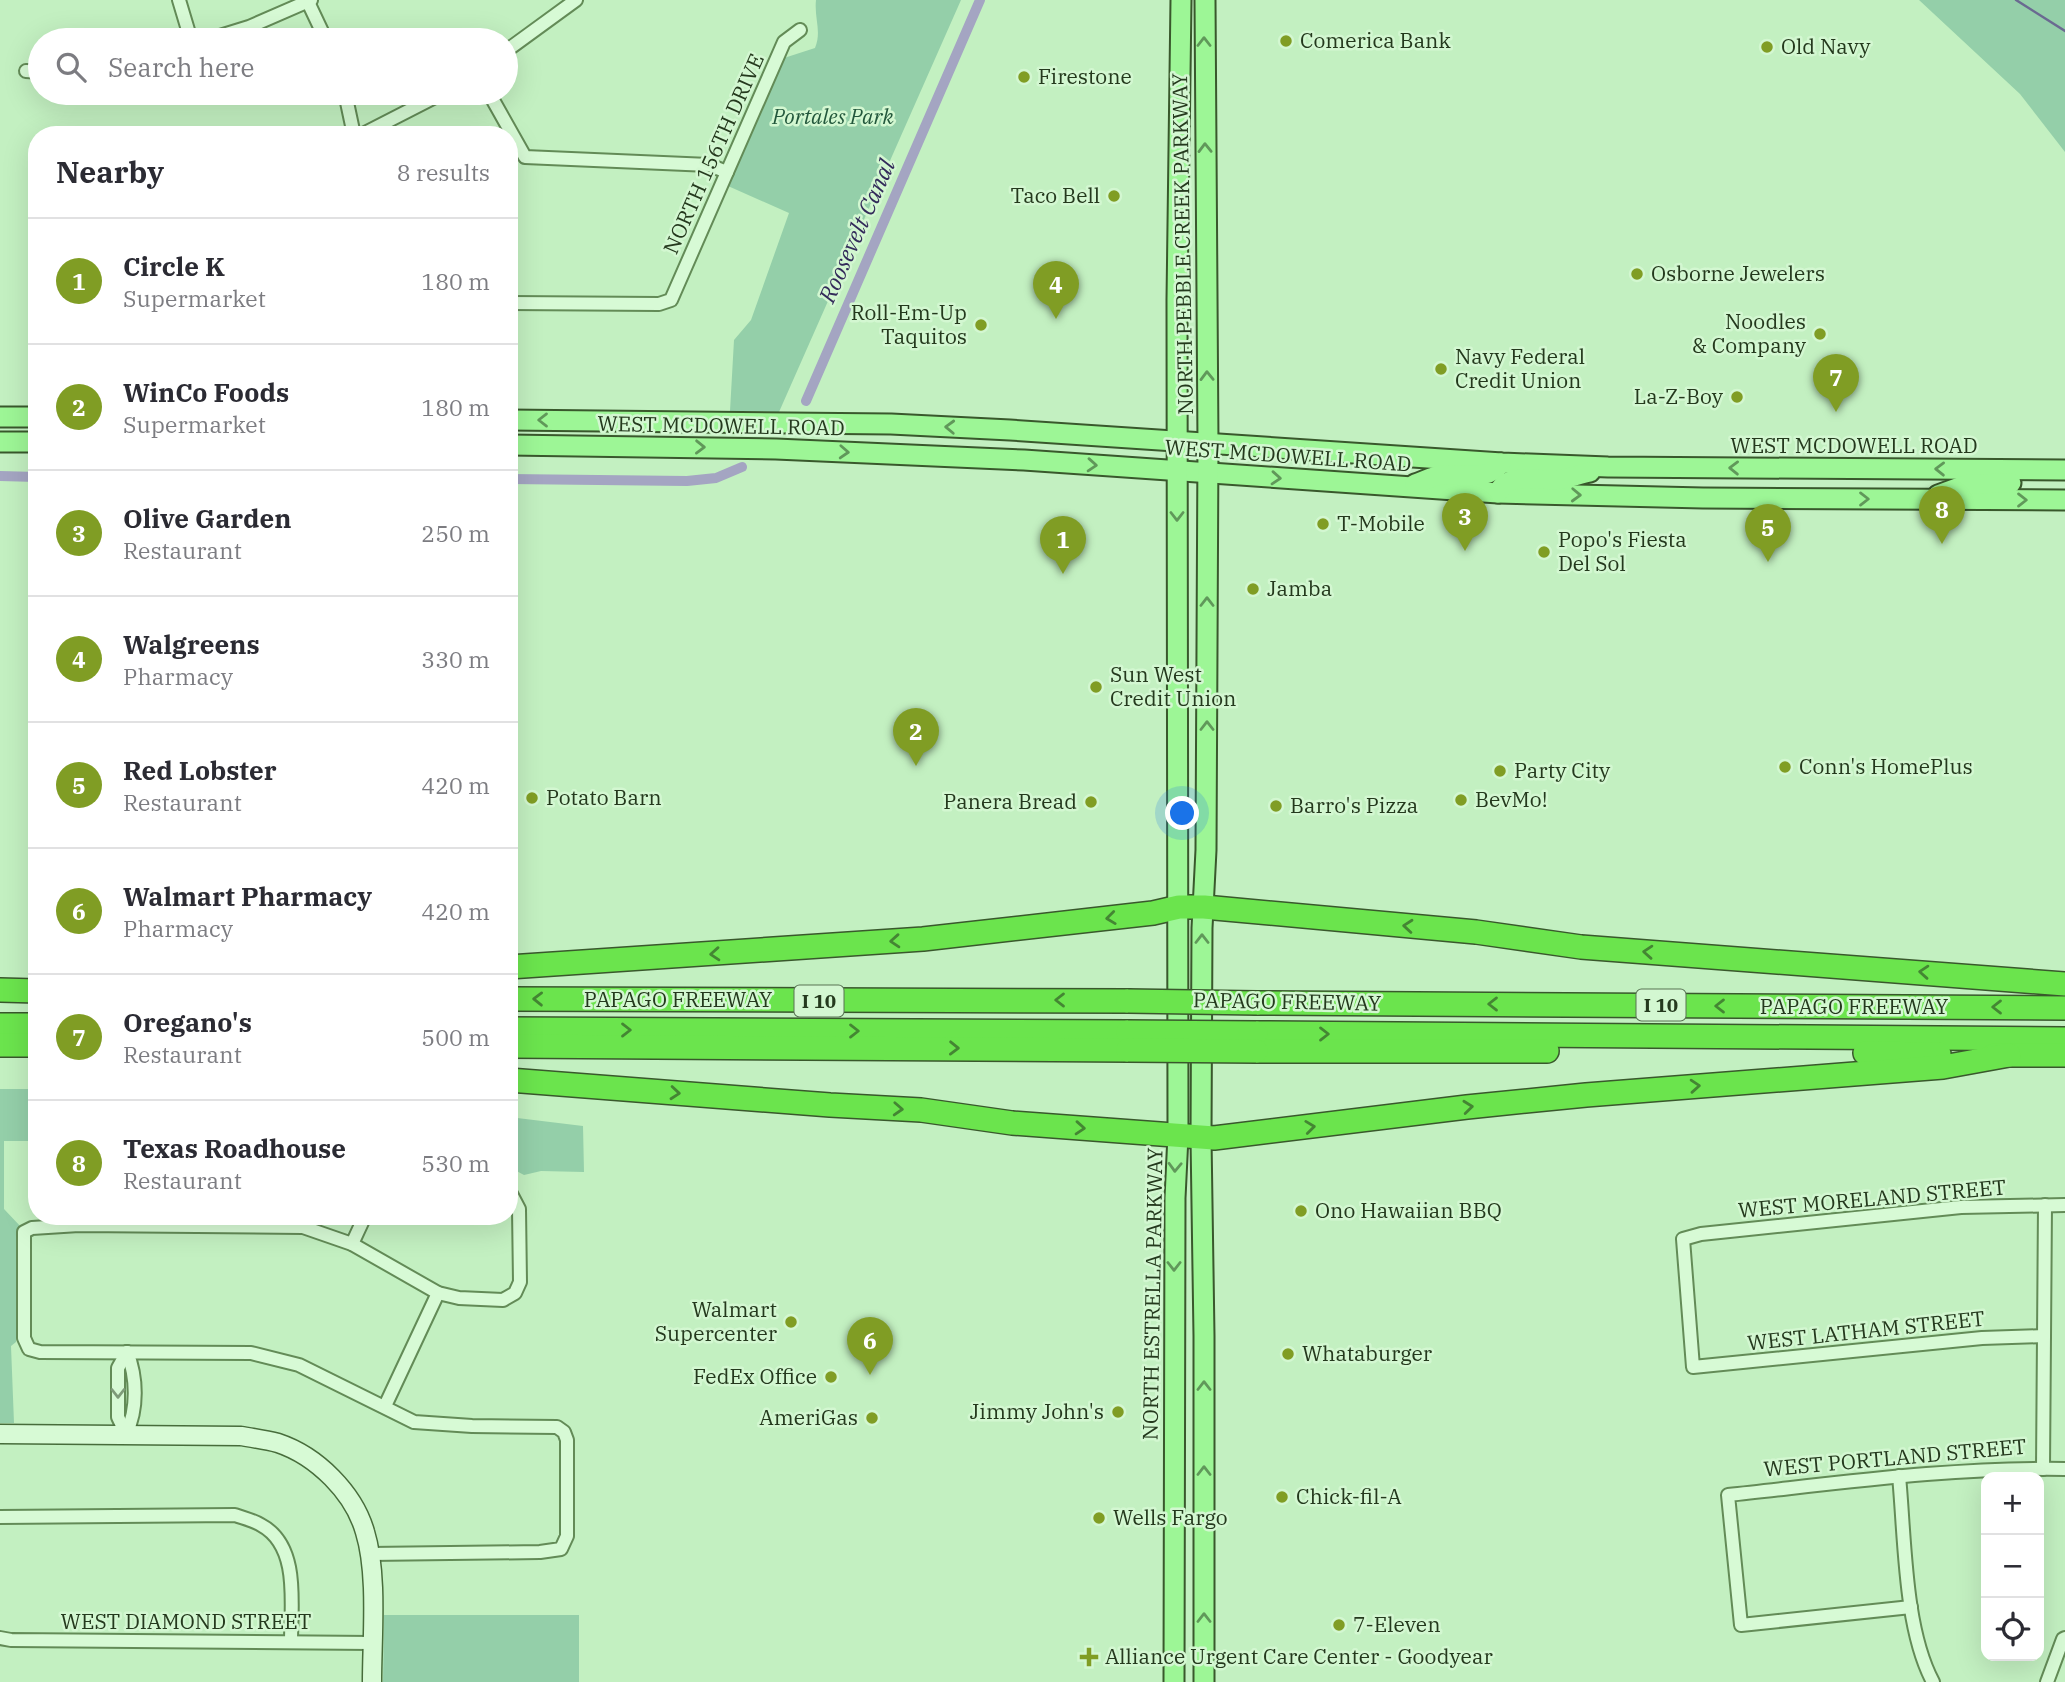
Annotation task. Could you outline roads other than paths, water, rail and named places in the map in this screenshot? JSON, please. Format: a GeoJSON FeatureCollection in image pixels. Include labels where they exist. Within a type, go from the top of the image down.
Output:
{"type":"FeatureCollection","features":[{"type":"Feature","properties":{"kind":"highway"},"geometry":{"type":"LineString","coordinates":[[518,966],[923,939],[1153,913],[1178,907],[1204,907],[1476,932],[1581,947],[2065,984]]}},
{"type":"Feature","properties":{"kind":"highway"},"geometry":{"type":"LineString","coordinates":[[0,990],[28,990]]}},
{"type":"Feature","properties":{"kind":"highway","name":"PAPAGO FREEWAY"},"geometry":{"type":"LineString","coordinates":[[518,999],[2065,1008]]}},
{"type":"Feature","properties":{"kind":"highway"},"geometry":{"type":"LineString","coordinates":[[0,1025],[28,1026]]}},
{"type":"Feature","properties":{"kind":"highway"},"geometry":{"type":"LineString","coordinates":[[518,1029],[1128,1041]]}},
{"type":"Feature","properties":{"kind":"highway"},"geometry":{"type":"LineString","coordinates":[[1256,1042],[2065,1039]]}},
{"type":"Feature","properties":{"kind":"highway","name":"I 10"},"geometry":{"type":"LineString","coordinates":[[518,1046],[1128,1041],[2065,1055]]}},
{"type":"Feature","properties":{"kind":"highway"},"geometry":{"type":"LineString","coordinates":[[0,1045],[28,1045]]}},
{"type":"Feature","properties":{"kind":"highway"},"geometry":{"type":"LineString","coordinates":[[518,1081],[922,1110],[1012,1123],[1189,1137],[1255,1134],[1467,1107],[1573,1097],[1943,1067],[2009,1055]]}},
{"type":"Feature","properties":{"kind":"main road","name":"NORTH PEBBLE CREEK PARKWAY"},"geometry":{"type":"LineString","coordinates":[[1178,907],[1177,442],[1181,0]]}},
{"type":"Feature","properties":{"kind":"main road","name":"NORTH PEBBLE CREEK PARKWAY"},"geometry":{"type":"LineString","coordinates":[[1204,907],[1208,473],[1205,0]]}},
{"type":"Feature","properties":{"kind":"main road"},"geometry":{"type":"LineString","coordinates":[[0,417],[28,418]]}},
{"type":"Feature","properties":{"kind":"main road","name":"WEST MCDOWELL ROAD"},"geometry":{"type":"LineString","coordinates":[[518,420],[891,424],[1502,463],[1608,467],[2065,470]]}},
{"type":"Feature","properties":{"kind":"main road"},"geometry":{"type":"LineString","coordinates":[[569,445],[575,436],[585,431],[668,432],[684,421]]}},
{"type":"Feature","properties":{"kind":"main road"},"geometry":{"type":"LineString","coordinates":[[891,424],[892,454]]}},
{"type":"Feature","properties":{"kind":"main road"},"geometry":{"type":"LineString","coordinates":[[0,442],[28,442]]}},
{"type":"Feature","properties":{"kind":"main road","name":"WEST MCDOWELL ROAD"},"geometry":{"type":"LineString","coordinates":[[518,445],[776,449],[892,454],[1498,493],[1703,498],[2065,500]]}},
{"type":"Feature","properties":{"kind":"main road"},"geometry":{"type":"LineString","coordinates":[[1408,487],[1440,475],[1487,475],[1502,463]]}},
{"type":"Feature","properties":{"kind":"main road"},"geometry":{"type":"LineString","coordinates":[[1498,493],[1501,487],[1514,480],[1560,480],[1608,467]]}},
{"type":"Feature","properties":{"kind":"main road"},"geometry":{"type":"LineString","coordinates":[[1927,500],[1968,484],[2014,483],[2026,470]]}},
{"type":"Feature","properties":{"kind":"main road"},"geometry":{"type":"LineString","coordinates":[[1178,638],[1194,645],[1196,680],[1207,689]]}},
{"type":"Feature","properties":{"kind":"main road","name":"NORTH ESTRELLA PARKWAY"},"geometry":{"type":"LineString","coordinates":[[1178,907],[1204,1437],[1204,1682]]}},
{"type":"Feature","properties":{"kind":"main road","name":"NORTH ESTRELLA PARKWAY"},"geometry":{"type":"LineString","coordinates":[[1174,1682],[1175,1161],[1189,1137],[1204,907]]}},
{"type":"Feature","properties":{"kind":"main road"},"geometry":{"type":"LineString","coordinates":[[1174,1445],[1204,1437]]}},
{"type":"Feature","properties":{"kind":"street"},"geometry":{"type":"LineString","coordinates":[[179,0],[187,28]]}},
{"type":"Feature","properties":{"kind":"street"},"geometry":{"type":"LineString","coordinates":[[518,42],[576,0]]}},
{"type":"Feature","properties":{"kind":"street"},"geometry":{"type":"LineString","coordinates":[[246,28],[310,1],[321,28]]}},
{"type":"Feature","properties":{"kind":"street","name":"NORTH 156TH DRIVE"},"geometry":{"type":"LineString","coordinates":[[518,303],[659,304],[671,300],[784,42],[800,30]]}},
{"type":"Feature","properties":{"kind":"street"},"geometry":{"type":"LineString","coordinates":[[348,105],[352,126]]}},
{"type":"Feature","properties":{"kind":"street"},"geometry":{"type":"LineString","coordinates":[[378,126],[419,105]]}},
{"type":"Feature","properties":{"kind":"street"},"geometry":{"type":"LineString","coordinates":[[496,105],[508,126]]}},
{"type":"Feature","properties":{"kind":"street"},"geometry":{"type":"LineString","coordinates":[[518,145],[525,157],[709,165],[727,172]]}},
{"type":"Feature","properties":{"kind":"street"},"geometry":{"type":"LineString","coordinates":[[2043,1469],[2045,1205]]}},
{"type":"Feature","properties":{"kind":"street","name":"WEST MORELAND STREET"},"geometry":{"type":"LineString","coordinates":[[1693,1367],[1683,1239],[1701,1234],[1961,1207],[2065,1205]]}},
{"type":"Feature","properties":{"kind":"street"},"geometry":{"type":"LineString","coordinates":[[278,1225],[303,1227],[352,1244],[438,1293],[459,1298],[503,1300],[515,1293],[520,1282],[518,1207]]}},
{"type":"Feature","properties":{"kind":"street"},"geometry":{"type":"LineString","coordinates":[[52,1225],[24,1232],[24,1338],[29,1349],[40,1352],[251,1353],[299,1365],[414,1422],[557,1427],[564,1432],[567,1440],[568,1536],[561,1549],[540,1552],[370,1554]]}},
{"type":"Feature","properties":{"kind":"street"},"geometry":{"type":"LineString","coordinates":[[352,1244],[361,1225]]}},
{"type":"Feature","properties":{"kind":"street"},"geometry":{"type":"LineString","coordinates":[[385,1406],[438,1293]]}},
{"type":"Feature","properties":{"kind":"street","name":"WEST LATHAM STREET"},"geometry":{"type":"LineString","coordinates":[[1693,1367],[1982,1338],[2044,1336]]}},
{"type":"Feature","properties":{"kind":"street"},"geometry":{"type":"LineString","coordinates":[[126,1434],[134,1418],[133,1368],[127,1352]]}},
{"type":"Feature","properties":{"kind":"street"},"geometry":{"type":"LineString","coordinates":[[0,1434],[241,1436],[277,1443],[301,1453],[332,1479],[348,1499],[366,1533],[370,1554],[372,1682]]}},
{"type":"Feature","properties":{"kind":"street","name":"WEST PORTLAND STREET"},"geometry":{"type":"LineString","coordinates":[[1912,1607],[1741,1625],[1728,1495],[1899,1476],[1991,1469],[2065,1469]]}},
{"type":"Feature","properties":{"kind":"street"},"geometry":{"type":"LineString","coordinates":[[1899,1476],[1919,1650],[1933,1682]]}},
{"type":"Feature","properties":{"kind":"street"},"geometry":{"type":"LineString","coordinates":[[0,1517],[235,1516],[260,1524],[277,1537],[286,1554],[290,1579],[291,1642]]}},
{"type":"Feature","properties":{"kind":"street","name":"WEST DIAMOND STREET"},"geometry":{"type":"LineString","coordinates":[[0,1638],[372,1643]]}},
{"type":"Feature","properties":{"kind":"street"},"geometry":{"type":"LineString","coordinates":[[2047,1682],[2064,1638]]}},
{"type":"Feature","properties":{"kind":"waterway","name":"Roosevelt Canal"},"geometry":{"type":"LineString","coordinates":[[806,401],[980,0]]}},
{"type":"Feature","properties":{"kind":"waterway"},"geometry":{"type":"LineString","coordinates":[[2016,0],[2065,31]]}},
{"type":"Feature","properties":{"kind":"waterway","name":"Roosevelt Canal"},"geometry":{"type":"LineString","coordinates":[[518,479],[687,481],[716,478],[742,467]]}},
{"type":"Feature","properties":{"kind":"waterway","name":"Roosevelt Canal"},"geometry":{"type":"LineString","coordinates":[[0,476],[28,477]]}},
{"type":"Feature","properties":{"kind":"place","name":"Comerica Bank"},"geometry":{"type":"Point","coordinates":[1286,41]}},
{"type":"Feature","properties":{"kind":"place","name":"Old Navy"},"geometry":{"type":"Point","coordinates":[1767,47]}},
{"type":"Feature","properties":{"kind":"place","name":"Firestone"},"geometry":{"type":"Point","coordinates":[1024,77]}},
{"type":"Feature","properties":{"kind":"place","name":"Taco Bell"},"geometry":{"type":"Point","coordinates":[1114,196]}},
{"type":"Feature","properties":{"kind":"place","name":"Osborne Jewelers"},"geometry":{"type":"Point","coordinates":[1637,274]}},
{"type":"Feature","properties":{"kind":"place","name":"Walgreens"},"geometry":{"type":"Point","coordinates":[1056,319]}},
{"type":"Feature","properties":{"kind":"place","name":"Roll-Em-Up Taquitos"},"geometry":{"type":"Point","coordinates":[981,325]}},
{"type":"Feature","properties":{"kind":"place","name":"Noodles & Company"},"geometry":{"type":"Point","coordinates":[1820,334]}},
{"type":"Feature","properties":{"kind":"place","name":"Navy Federal Credit Union"},"geometry":{"type":"Point","coordinates":[1441,369]}},
{"type":"Feature","properties":{"kind":"place","name":"La-Z-Boy"},"geometry":{"type":"Point","coordinates":[1737,397]}},
{"type":"Feature","properties":{"kind":"place","name":"Oregano's"},"geometry":{"type":"Point","coordinates":[1836,412]}},
{"type":"Feature","properties":{"kind":"place","name":"T-Mobile"},"geometry":{"type":"Point","coordinates":[1323,524]}},
{"type":"Feature","properties":{"kind":"place","name":"Texas Roadhouse"},"geometry":{"type":"Point","coordinates":[1942,544]}},
{"type":"Feature","properties":{"kind":"place","name":"Olive Garden"},"geometry":{"type":"Point","coordinates":[1465,551]}},
{"type":"Feature","properties":{"kind":"place","name":"Popo's Fiesta Del Sol"},"geometry":{"type":"Point","coordinates":[1544,552]}},
{"type":"Feature","properties":{"kind":"place","name":"Red Lobster"},"geometry":{"type":"Point","coordinates":[1768,562]}},
{"type":"Feature","properties":{"kind":"place","name":"Circle K"},"geometry":{"type":"Point","coordinates":[1063,574]}},
{"type":"Feature","properties":{"kind":"place","name":"Jamba"},"geometry":{"type":"Point","coordinates":[1253,589]}},
{"type":"Feature","properties":{"kind":"place","name":"Sun West Credit Union"},"geometry":{"type":"Point","coordinates":[1096,687]}},
{"type":"Feature","properties":{"kind":"place","name":"WinCo Foods"},"geometry":{"type":"Point","coordinates":[916,766]}},
{"type":"Feature","properties":{"kind":"place","name":"Conn's HomePlus"},"geometry":{"type":"Point","coordinates":[1785,767]}},
{"type":"Feature","properties":{"kind":"place","name":"Party City"},"geometry":{"type":"Point","coordinates":[1500,771]}},
{"type":"Feature","properties":{"kind":"place","name":"Potato Barn"},"geometry":{"type":"Point","coordinates":[532,798]}},
{"type":"Feature","properties":{"kind":"place","name":"BevMo!"},"geometry":{"type":"Point","coordinates":[1461,800]}},
{"type":"Feature","properties":{"kind":"place","name":"Panera Bread"},"geometry":{"type":"Point","coordinates":[1091,802]}},
{"type":"Feature","properties":{"kind":"place","name":"Barro's Pizza"},"geometry":{"type":"Point","coordinates":[1276,806]}},
{"type":"Feature","properties":{"kind":"place","name":"Ono Hawaiian BBQ"},"geometry":{"type":"Point","coordinates":[1301,1211]}},
{"type":"Feature","properties":{"kind":"place","name":"Walmart Supercenter"},"geometry":{"type":"Point","coordinates":[791,1322]}},
{"type":"Feature","properties":{"kind":"place","name":"Whataburger"},"geometry":{"type":"Point","coordinates":[1288,1354]}},
{"type":"Feature","properties":{"kind":"place","name":"Walmart Pharmacy"},"geometry":{"type":"Point","coordinates":[870,1375]}},
{"type":"Feature","properties":{"kind":"place","name":"FedEx Office"},"geometry":{"type":"Point","coordinates":[831,1377]}},
{"type":"Feature","properties":{"kind":"place","name":"Jimmy John's"},"geometry":{"type":"Point","coordinates":[1118,1412]}},
{"type":"Feature","properties":{"kind":"place","name":"AmeriGas"},"geometry":{"type":"Point","coordinates":[872,1418]}},
{"type":"Feature","properties":{"kind":"place","name":"Chick-fil-A"},"geometry":{"type":"Point","coordinates":[1282,1497]}},
{"type":"Feature","properties":{"kind":"place","name":"Wells Fargo"},"geometry":{"type":"Point","coordinates":[1099,1518]}},
{"type":"Feature","properties":{"kind":"place","name":"7-Eleven"},"geometry":{"type":"Point","coordinates":[1339,1625]}},
{"type":"Feature","properties":{"kind":"place","name":"Alliance Urgent Care Center - Goodyear"},"geometry":{"type":"Point","coordinates":[1089,1657]}},
{"type":"Feature","properties":{"kind":"park label","name":"Portales Park"},"geometry":{"type":"Point","coordinates":[833,117]}}]}
